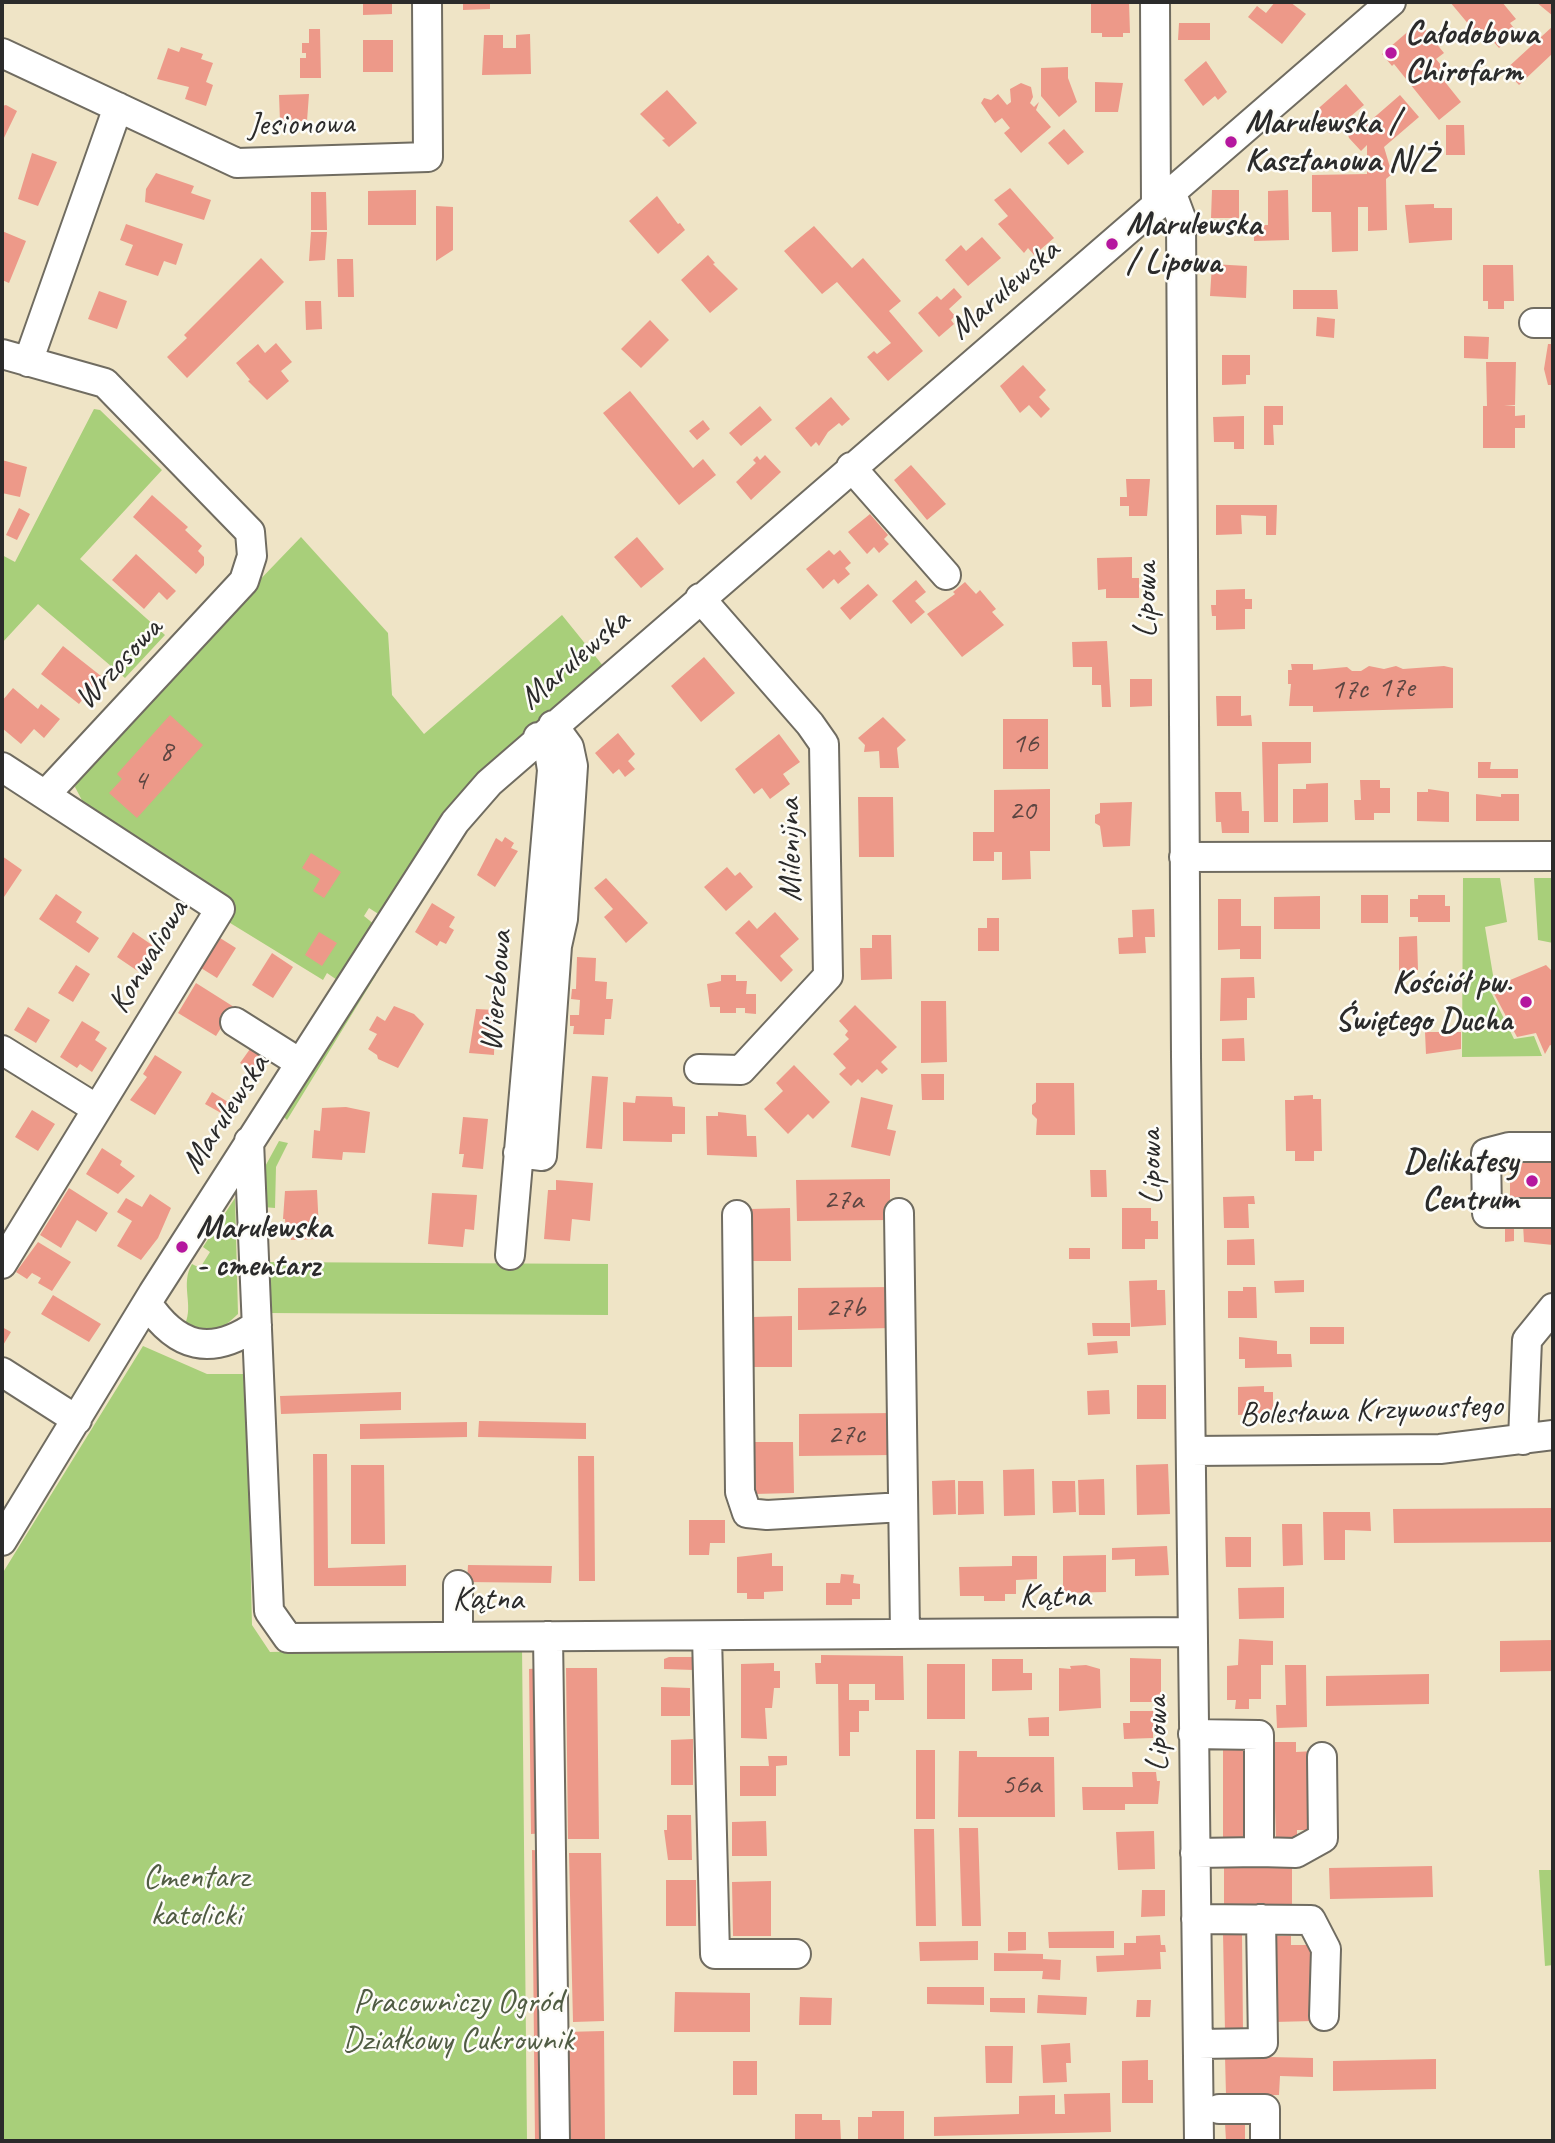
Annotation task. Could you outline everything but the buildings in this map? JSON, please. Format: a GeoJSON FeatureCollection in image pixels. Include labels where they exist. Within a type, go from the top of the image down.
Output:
{"type":"FeatureCollection","features":[{"type":"Feature","properties":{"kind":"street","name":"Jesionowa"},"geometry":{"type":"LineString","coordinates":[[2,53],[237,163],[428,157],[427,2]]}},
{"type":"Feature","properties":{"kind":"street","name":"Lipowa"},"geometry":{"type":"LineString","coordinates":[[1155,2],[1156,153],[1164,200],[1181,218],[1184,857],[1199,2141]]}},
{"type":"Feature","properties":{"kind":"street","name":"Marulewska"},"geometry":{"type":"LineString","coordinates":[[2,1541],[249,1141],[455,822],[489,783],[1391,2]]}},
{"type":"Feature","properties":{"kind":"street"},"geometry":{"type":"LineString","coordinates":[[15,358],[118,107]]}},
{"type":"Feature","properties":{"kind":"street"},"geometry":{"type":"LineString","coordinates":[[1156,153],[1210,161]]}},
{"type":"Feature","properties":{"kind":"street","name":"Wrzosowa"},"geometry":{"type":"LineString","coordinates":[[15,358],[105,383],[250,532],[252,556],[244,581],[46,794]]}},
{"type":"Feature","properties":{"kind":"street"},"geometry":{"type":"LineString","coordinates":[[851,467],[946,575]]}},
{"type":"Feature","properties":{"kind":"street","name":"Milenijna"},"geometry":{"type":"LineString","coordinates":[[699,1069],[741,1070],[828,976],[824,744],[810,724],[700,598]]}},
{"type":"Feature","properties":{"kind":"street","name":"Wierzbowa"},"geometry":{"type":"LineString","coordinates":[[510,1255],[552,770],[546,731]]}},
{"type":"Feature","properties":{"kind":"street","name":"Konwaliowa"},"geometry":{"type":"LineString","coordinates":[[2,767],[220,909],[2,1264]]}},
{"type":"Feature","properties":{"kind":"street"},"geometry":{"type":"LineString","coordinates":[[1184,857],[1553,856]]}},
{"type":"Feature","properties":{"kind":"street"},"geometry":{"type":"LineString","coordinates":[[235,1022],[300,1063]]}},
{"type":"Feature","properties":{"kind":"street"},"geometry":{"type":"LineString","coordinates":[[2,1050],[97,1109]]}},
{"type":"Feature","properties":{"kind":"street","name":"Kątna"},"geometry":{"type":"LineString","coordinates":[[249,1141],[269,1611],[275,1624],[288,1638],[458,1634],[707,1636],[1192,1632]]}},
{"type":"Feature","properties":{"kind":"street"},"geometry":{"type":"LineString","coordinates":[[1553,1147],[1509,1147],[1486,1153],[1486,1213],[1553,1213]]}},
{"type":"Feature","properties":{"kind":"street"},"geometry":{"type":"LineString","coordinates":[[899,1213],[905,1633]]}},
{"type":"Feature","properties":{"kind":"street"},"geometry":{"type":"LineString","coordinates":[[737,1215],[740,1492],[747,1513],[767,1515],[903,1507]]}},
{"type":"Feature","properties":{"kind":"street"},"geometry":{"type":"LineString","coordinates":[[147,1303],[161,1324],[175,1335],[200,1344],[217,1344],[239,1338],[257,1325]]}},
{"type":"Feature","properties":{"kind":"street"},"geometry":{"type":"LineString","coordinates":[[1523,1440],[1527,1340],[1553,1308]]}},
{"type":"Feature","properties":{"kind":"street"},"geometry":{"type":"LineString","coordinates":[[2,1372],[77,1420]]}},
{"type":"Feature","properties":{"kind":"street","name":"Bolesława Krzywoustego"},"geometry":{"type":"LineString","coordinates":[[1191,1451],[1440,1449],[1553,1435]]}},
{"type":"Feature","properties":{"kind":"street"},"geometry":{"type":"LineString","coordinates":[[458,1585],[458,1634]]}},
{"type":"Feature","properties":{"kind":"street"},"geometry":{"type":"LineString","coordinates":[[548,1636],[555,2141]]}},
{"type":"Feature","properties":{"kind":"street"},"geometry":{"type":"LineString","coordinates":[[707,1636],[715,1954],[796,1954]]}},
{"type":"Feature","properties":{"kind":"street"},"geometry":{"type":"LineString","coordinates":[[1193,1734],[1259,1735],[1259,1852]]}},
{"type":"Feature","properties":{"kind":"street"},"geometry":{"type":"LineString","coordinates":[[1195,1853],[1296,1853],[1323,1838],[1322,1758]]}},
{"type":"Feature","properties":{"kind":"street"},"geometry":{"type":"LineString","coordinates":[[1196,1919],[1311,1920],[1326,1949],[1324,2016]]}},
{"type":"Feature","properties":{"kind":"street"},"geometry":{"type":"LineString","coordinates":[[1198,2044],[1263,2043],[1261,1919]]}},
{"type":"Feature","properties":{"kind":"street"},"geometry":{"type":"LineString","coordinates":[[1219,2109],[1265,2109],[1265,2141]]}},
{"type":"Feature","properties":{"kind":"green space"},"geometry":{"type":"Polygon","coordinates":[[[94,409],[100,410],[162,470],[80,559],[165,635],[125,678],[38,604],[2,643],[2,555],[15,562],[94,409]]]}},
{"type":"Feature","properties":{"kind":"green space"},"geometry":{"type":"Polygon","coordinates":[[[301,537],[388,633],[392,695],[424,734],[562,615],[604,667],[380,915],[369,908],[364,916],[375,925],[340,982],[327,973],[323,980],[222,918],[86,808],[75,787],[81,766],[301,537]]]}},
{"type":"Feature","properties":{"kind":"green space"},"geometry":{"type":"Polygon","coordinates":[[[1463,878],[1500,878],[1507,922],[1485,927],[1494,981],[1488,986],[1514,1039],[1534,1036],[1542,1056],[1462,1057],[1463,878]]]}},
{"type":"Feature","properties":{"kind":"green space"},"geometry":{"type":"Polygon","coordinates":[[[1534,878],[1553,878],[1553,943],[1538,940],[1534,878]]]}},
{"type":"Feature","properties":{"kind":"green space"},"geometry":{"type":"Polygon","coordinates":[[[368,973],[376,975],[287,1120],[280,1113],[368,973]]]}},
{"type":"Feature","properties":{"kind":"green space"},"geometry":{"type":"Polygon","coordinates":[[[279,1141],[288,1143],[276,1167],[275,1208],[263,1207],[262,1172],[279,1141]]]}},
{"type":"Feature","properties":{"kind":"green space"},"geometry":{"type":"Polygon","coordinates":[[[235,1198],[238,1314],[225,1325],[213,1330],[185,1324],[188,1309],[187,1279],[192,1264],[200,1268],[210,1252],[203,1247],[235,1198]]]}},
{"type":"Feature","properties":{"kind":"green space"},"geometry":{"type":"Polygon","coordinates":[[[264,1262],[608,1264],[608,1315],[267,1313],[264,1262]]]}},
{"type":"Feature","properties":{"kind":"green space","name":"Cmentarz katolicki"},"geometry":{"type":"Polygon","coordinates":[[[143,1346],[207,1374],[246,1374],[252,1625],[270,1652],[522,1646],[527,2141],[2,2141],[2,1574],[143,1346]]]}},
{"type":"Feature","properties":{"kind":"green space"},"geometry":{"type":"Polygon","coordinates":[[[1539,1870],[1553,1870],[1553,1965],[1545,1966],[1539,1870]]]}},
{"type":"Feature","properties":{"kind":"place","name":"Całodobowa Chirofarm"},"geometry":{"type":"Point","coordinates":[1391,53]}},
{"type":"Feature","properties":{"kind":"place","name":"Marulewska / Kasztanowa N/Ż"},"geometry":{"type":"Point","coordinates":[1231,142]}},
{"type":"Feature","properties":{"kind":"place","name":"Marulewska / Lipowa"},"geometry":{"type":"Point","coordinates":[1112,244]}},
{"type":"Feature","properties":{"kind":"place","name":"Kościół pw. Świętego Ducha"},"geometry":{"type":"Point","coordinates":[1526,1002]}},
{"type":"Feature","properties":{"kind":"place","name":"Delikatesy Centrum"},"geometry":{"type":"Point","coordinates":[1532,1181]}},
{"type":"Feature","properties":{"kind":"place","name":"Marulewska - cmentarz"},"geometry":{"type":"Point","coordinates":[182,1247]}},
{"type":"Feature","properties":{"kind":"park label","name":"Pracowniczy Ogród Działkowy Cukrownik"},"geometry":{"type":"Point","coordinates":[458,2022]}}]}
